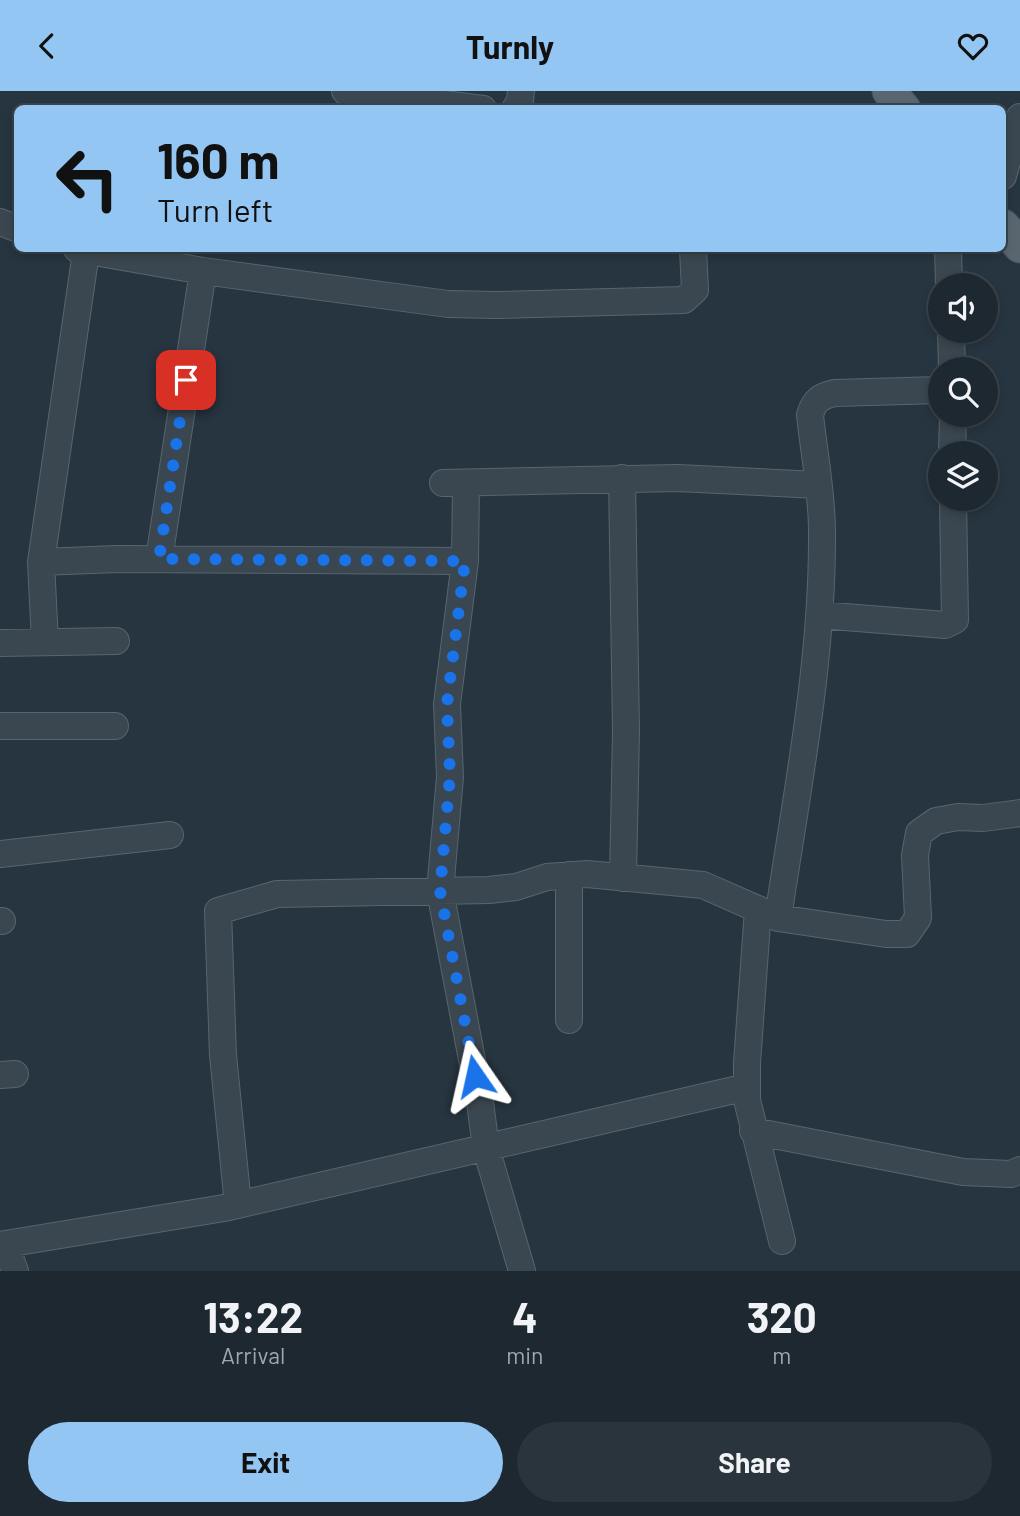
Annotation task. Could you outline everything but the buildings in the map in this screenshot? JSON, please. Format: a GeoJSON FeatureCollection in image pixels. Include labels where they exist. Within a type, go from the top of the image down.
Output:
{"type":"FeatureCollection","features":[{"type":"Feature","properties":{"kind":"main road"},"geometry":{"type":"LineString","coordinates":[[889,91],[901,105]]}},
{"type":"Feature","properties":{"kind":"main road"},"geometry":{"type":"LineString","coordinates":[[1006,230],[1020,246]]}},
{"type":"Feature","properties":{"kind":"street"},"geometry":{"type":"LineString","coordinates":[[345,91],[452,105]]}},
{"type":"Feature","properties":{"kind":"street"},"geometry":{"type":"LineString","coordinates":[[1006,166],[1020,117]]}},
{"type":"Feature","properties":{"kind":"street"},"geometry":{"type":"LineString","coordinates":[[45,642],[41,562],[81,252]]}},
{"type":"Feature","properties":{"kind":"street"},"geometry":{"type":"LineString","coordinates":[[93,252],[203,271],[448,304],[497,305],[684,300],[695,290],[693,252]]}},
{"type":"Feature","properties":{"kind":"street"},"geometry":{"type":"LineString","coordinates":[[948,252],[949,273]]}},
{"type":"Feature","properties":{"kind":"street"},"geometry":{"type":"LineString","coordinates":[[159,559],[203,271]]}},
{"type":"Feature","properties":{"kind":"street"},"geometry":{"type":"LineString","coordinates":[[782,1241],[753,1131],[747,1087],[768,913],[803,755],[820,615],[822,529],[810,415],[813,403],[821,396],[835,393],[928,390]]}},
{"type":"Feature","properties":{"kind":"street"},"geometry":{"type":"LineString","coordinates":[[622,478],[626,731],[623,877]]}},
{"type":"Feature","properties":{"kind":"street"},"geometry":{"type":"LineString","coordinates":[[522,1271],[486,1148],[480,1102],[440,891],[450,776],[447,704],[465,561],[455,483],[678,478],[818,485]]}},
{"type":"Feature","properties":{"kind":"street"},"geometry":{"type":"LineString","coordinates":[[820,615],[945,625],[955,620],[957,613],[953,511]]}},
{"type":"Feature","properties":{"kind":"street"},"geometry":{"type":"LineString","coordinates":[[41,562],[159,559],[465,561]]}},
{"type":"Feature","properties":{"kind":"street"},"geometry":{"type":"LineString","coordinates":[[0,643],[116,641]]}},
{"type":"Feature","properties":{"kind":"street"},"geometry":{"type":"LineString","coordinates":[[0,726],[116,726]]}},
{"type":"Feature","properties":{"kind":"street"},"geometry":{"type":"LineString","coordinates":[[238,1205],[223,1055],[218,911],[277,894],[516,887],[547,877],[587,874],[703,885],[768,913],[886,934],[907,934],[918,918],[915,855],[919,833],[936,821],[1020,813]]}},
{"type":"Feature","properties":{"kind":"street"},"geometry":{"type":"LineString","coordinates":[[0,854],[170,835]]}},
{"type":"Feature","properties":{"kind":"street"},"geometry":{"type":"LineString","coordinates":[[569,875],[569,1020]]}},
{"type":"Feature","properties":{"kind":"street"},"geometry":{"type":"LineString","coordinates":[[15,1271],[2,1245],[238,1205],[747,1087]]}},
{"type":"Feature","properties":{"kind":"street"},"geometry":{"type":"LineString","coordinates":[[753,1131],[963,1172],[1011,1174],[1020,1170]]}},
{"type":"Feature","properties":{"kind":"route"},"geometry":{"type":"LineString","coordinates":[[186,380],[159,559],[465,561],[447,704],[450,776],[440,891],[475,1076]]}}]}
